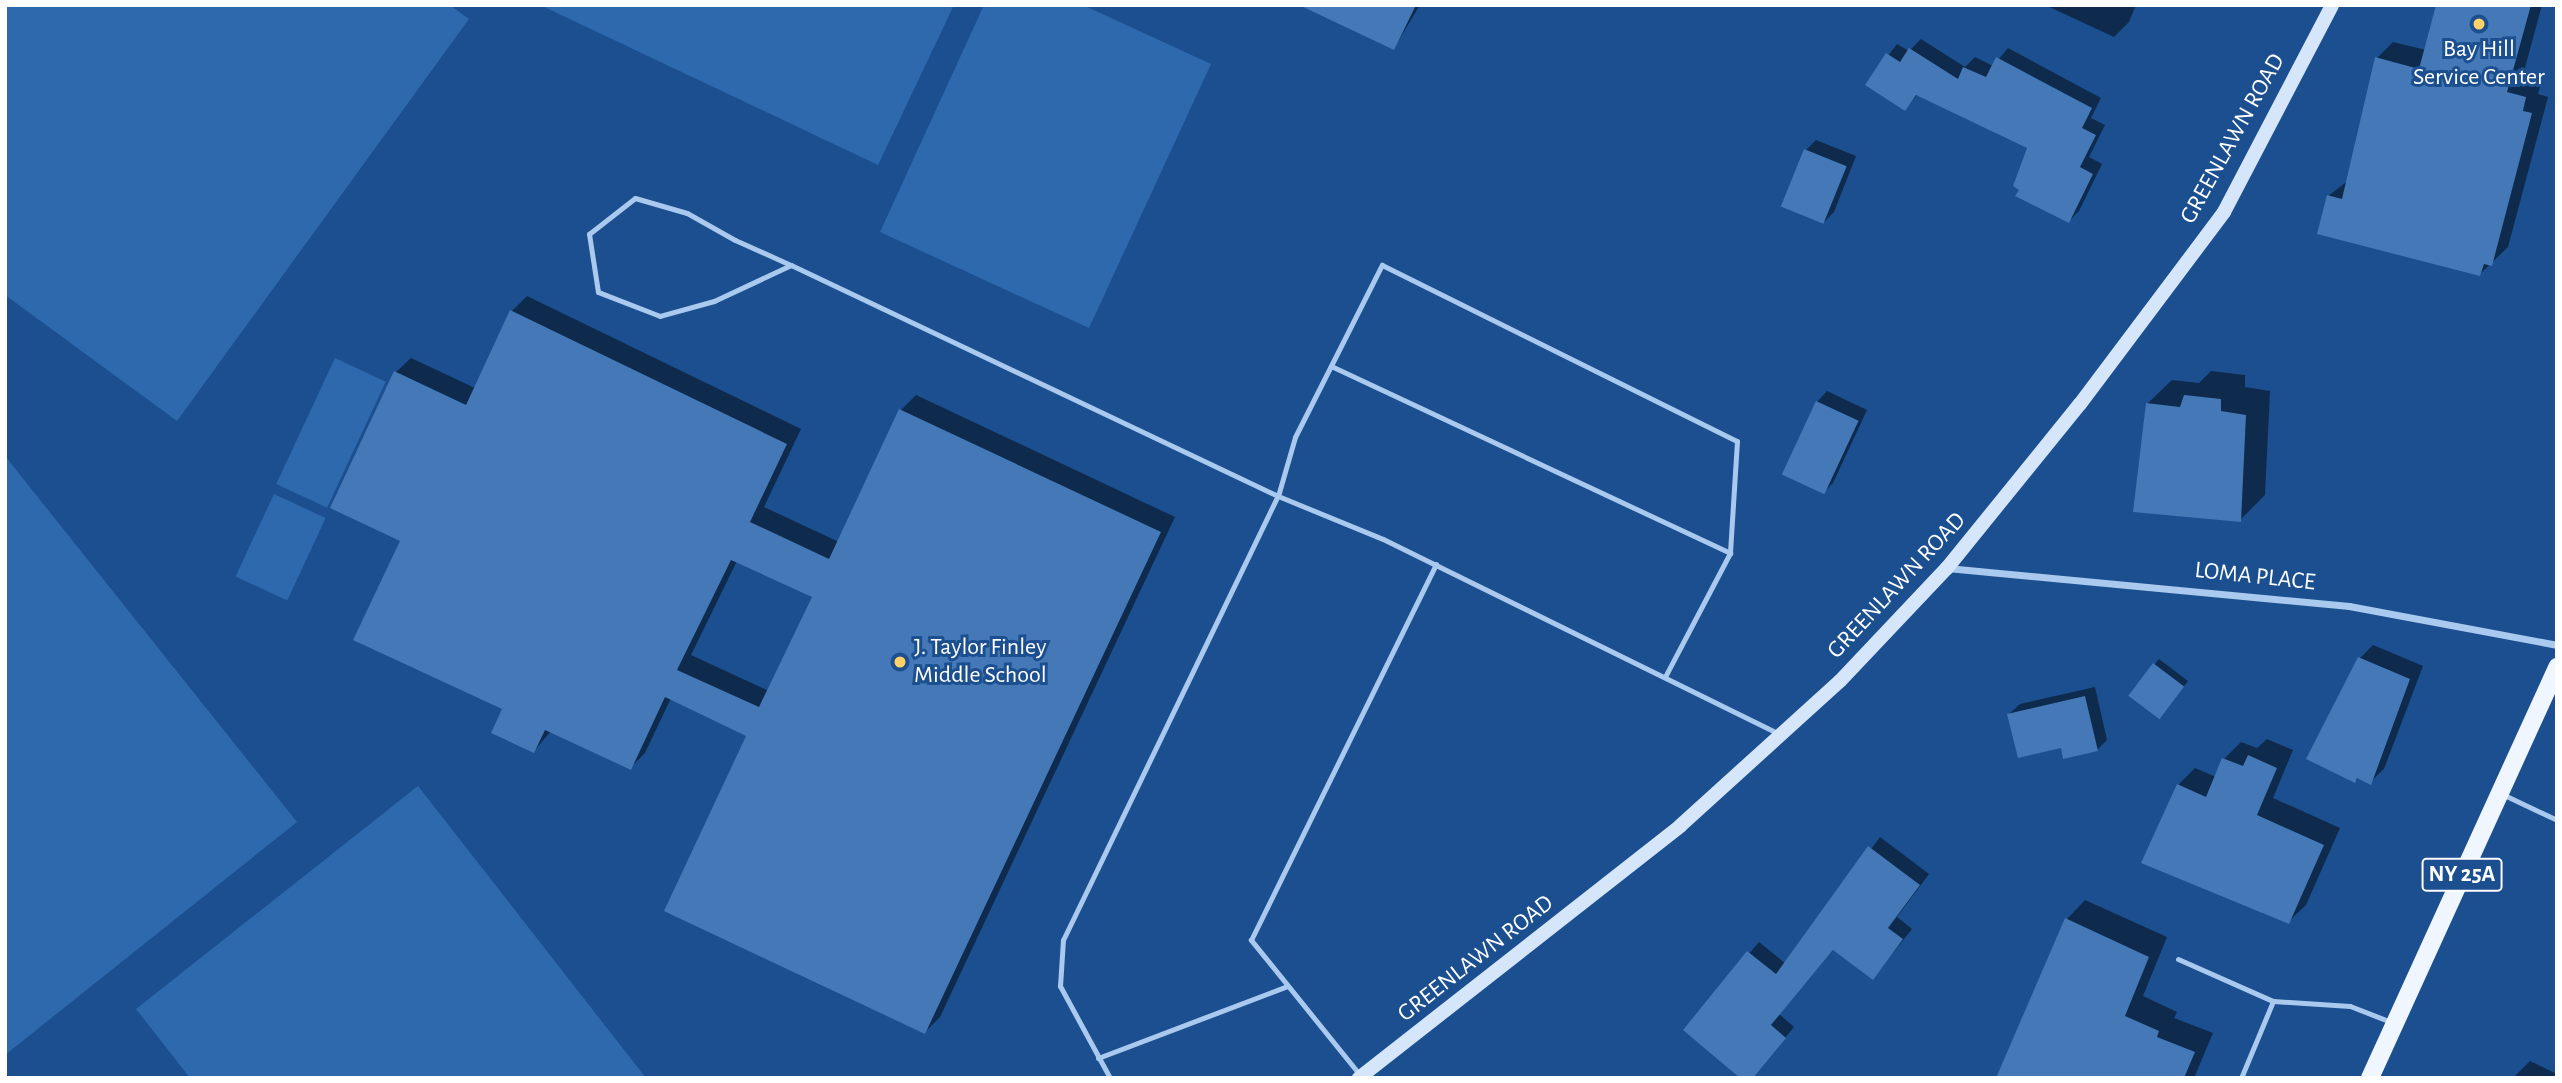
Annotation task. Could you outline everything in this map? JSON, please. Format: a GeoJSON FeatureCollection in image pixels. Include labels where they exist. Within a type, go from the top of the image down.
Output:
{"type":"FeatureCollection","features":[{"type":"Feature","properties":{"kind":"main road","name":"GREENLAWN ROAD"},"geometry":{"type":"LineString","coordinates":[[1360,1077],[1618,877],[1840,681],[1947,568],[2080,404],[2224,212],[2332,5]]}},
{"type":"Feature","properties":{"kind":"main road","name":"NY 25A"},"geometry":{"type":"LineString","coordinates":[[2370,1078],[2557,667]]}},
{"type":"Feature","properties":{"kind":"street","name":"LOMA PLACE"},"geometry":{"type":"LineString","coordinates":[[1947,568],[2349,606],[2557,645]]}},
{"type":"Feature","properties":{"kind":"lane"},"geometry":{"type":"LineString","coordinates":[[791,265],[714,301],[660,316],[598,292],[589,234],[635,198],[687,213],[1278,496],[1436,564],[1666,675],[1781,735]]}},
{"type":"Feature","properties":{"kind":"lane"},"geometry":{"type":"LineString","coordinates":[[1110,1078],[1060,986],[1063,940],[1278,496],[1295,437],[1382,265],[1737,442],[1730,552],[1666,675]]}},
{"type":"Feature","properties":{"kind":"lane"},"geometry":{"type":"LineString","coordinates":[[1331,366],[1730,552]]}},
{"type":"Feature","properties":{"kind":"lane"},"geometry":{"type":"LineString","coordinates":[[1360,1077],[1251,940],[1436,564]]}},
{"type":"Feature","properties":{"kind":"lane"},"geometry":{"type":"LineString","coordinates":[[2499,793],[2557,820]]}},
{"type":"Feature","properties":{"kind":"lane"},"geometry":{"type":"LineString","coordinates":[[2178,959],[2273,1001],[2350,1006],[2394,1023]]}},
{"type":"Feature","properties":{"kind":"lane"},"geometry":{"type":"LineString","coordinates":[[1098,1058],[1288,986]]}},
{"type":"Feature","properties":{"kind":"lane"},"geometry":{"type":"LineString","coordinates":[[2241,1078],[2273,1001]]}},
{"type":"Feature","properties":{"kind":"shaded area"},"geometry":{"type":"Polygon","coordinates":[[[5,5],[450,5],[469,19],[177,421],[5,295],[5,5]]]}},
{"type":"Feature","properties":{"kind":"shaded area"},"geometry":{"type":"Polygon","coordinates":[[[540,5],[954,5],[878,165],[540,5]]]}},
{"type":"Feature","properties":{"kind":"shaded area"},"geometry":{"type":"Polygon","coordinates":[[[984,5],[1083,5],[1211,64],[1089,328],[880,232],[984,5]]]}},
{"type":"Feature","properties":{"kind":"shaded area"},"geometry":{"type":"Polygon","coordinates":[[[335,358],[386,382],[327,508],[276,484],[335,358]]]}},
{"type":"Feature","properties":{"kind":"shaded area"},"geometry":{"type":"Polygon","coordinates":[[[5,456],[297,822],[5,1055],[5,456]]]}},
{"type":"Feature","properties":{"kind":"shaded area"},"geometry":{"type":"Polygon","coordinates":[[[274,494],[326,518],[287,601],[236,576],[274,494]]]}},
{"type":"Feature","properties":{"kind":"shaded area"},"geometry":{"type":"Polygon","coordinates":[[[418,786],[646,1078],[190,1078],[136,1009],[418,786]]]}},
{"type":"Feature","properties":{"kind":"building"},"geometry":{"type":"Polygon","coordinates":[[[1299,5],[1416,5],[1394,50],[1299,5]]]}},
{"type":"Feature","properties":{"kind":"building"},"geometry":{"type":"Polygon","coordinates":[[[2436,5],[2531,5],[2507,92],[2526,97],[2523,111],[2532,113],[2492,266],[2484,264],[2480,276],[2317,234],[2327,195],[2342,199],[2375,57],[2419,69],[2436,5]]]}},
{"type":"Feature","properties":{"kind":"building"},"geometry":{"type":"Polygon","coordinates":[[[1909,48],[1958,79],[1963,67],[1986,77],[1996,57],[2092,108],[2082,128],[2096,135],[2080,167],[2093,174],[2069,223],[2015,196],[2019,190],[2013,186],[2027,148],[1916,95],[1905,111],[1865,85],[1886,53],[1900,62],[1909,48]]]}},
{"type":"Feature","properties":{"kind":"building"},"geometry":{"type":"Polygon","coordinates":[[[1804,149],[1847,166],[1823,224],[1781,206],[1804,149]]]}},
{"type":"Feature","properties":{"kind":"building"},"geometry":{"type":"Polygon","coordinates":[[[510,310],[787,444],[750,522],[829,559],[899,409],[1161,532],[925,1034],[664,911],[746,736],[665,697],[631,770],[545,730],[534,753],[491,733],[502,709],[353,640],[400,541],[330,508],[394,371],[466,405],[510,310]],[[731,560],[677,670],[759,707],[812,597],[731,560]]]}},
{"type":"Feature","properties":{"kind":"building"},"geometry":{"type":"Polygon","coordinates":[[[2184,395],[2221,399],[2221,411],[2246,415],[2241,522],[2133,512],[2146,403],[2180,407],[2184,395]]]}},
{"type":"Feature","properties":{"kind":"building"},"geometry":{"type":"Polygon","coordinates":[[[1816,401],[1859,421],[1824,494],[1782,474],[1816,401]]]}},
{"type":"Feature","properties":{"kind":"building"},"geometry":{"type":"Polygon","coordinates":[[[2358,657],[2410,679],[2371,785],[2357,778],[2355,783],[2306,759],[2358,657]]]}},
{"type":"Feature","properties":{"kind":"building"},"geometry":{"type":"Polygon","coordinates":[[[2153,663],[2184,686],[2159,719],[2128,696],[2153,663]]]}},
{"type":"Feature","properties":{"kind":"building"},"geometry":{"type":"Polygon","coordinates":[[[2085,696],[2098,751],[2063,759],[2061,748],[2018,758],[2007,714],[2085,696]]]}},
{"type":"Feature","properties":{"kind":"building"},"geometry":{"type":"Polygon","coordinates":[[[2248,755],[2277,768],[2257,815],[2324,845],[2289,924],[2141,863],[2177,784],[2206,797],[2222,758],[2243,766],[2248,755]]]}},
{"type":"Feature","properties":{"kind":"building"},"geometry":{"type":"Polygon","coordinates":[[[1868,846],[1920,885],[1888,928],[1903,939],[1873,980],[1833,950],[1771,1025],[1786,1038],[1753,1078],[1740,1078],[1683,1030],[1747,951],[1776,974],[1868,846]]]}},
{"type":"Feature","properties":{"kind":"building"},"geometry":{"type":"Polygon","coordinates":[[[2065,918],[2149,957],[2125,1016],[2159,1031],[2157,1037],[2195,1052],[2184,1078],[1996,1078],[2065,918]]]}},
{"type":"Feature","properties":{"kind":"place","name":"Bay Hill Service Center"},"geometry":{"type":"Point","coordinates":[2479,24]}},
{"type":"Feature","properties":{"kind":"place","name":"J. Taylor Finley Middle School"},"geometry":{"type":"Point","coordinates":[900,662]}}]}
